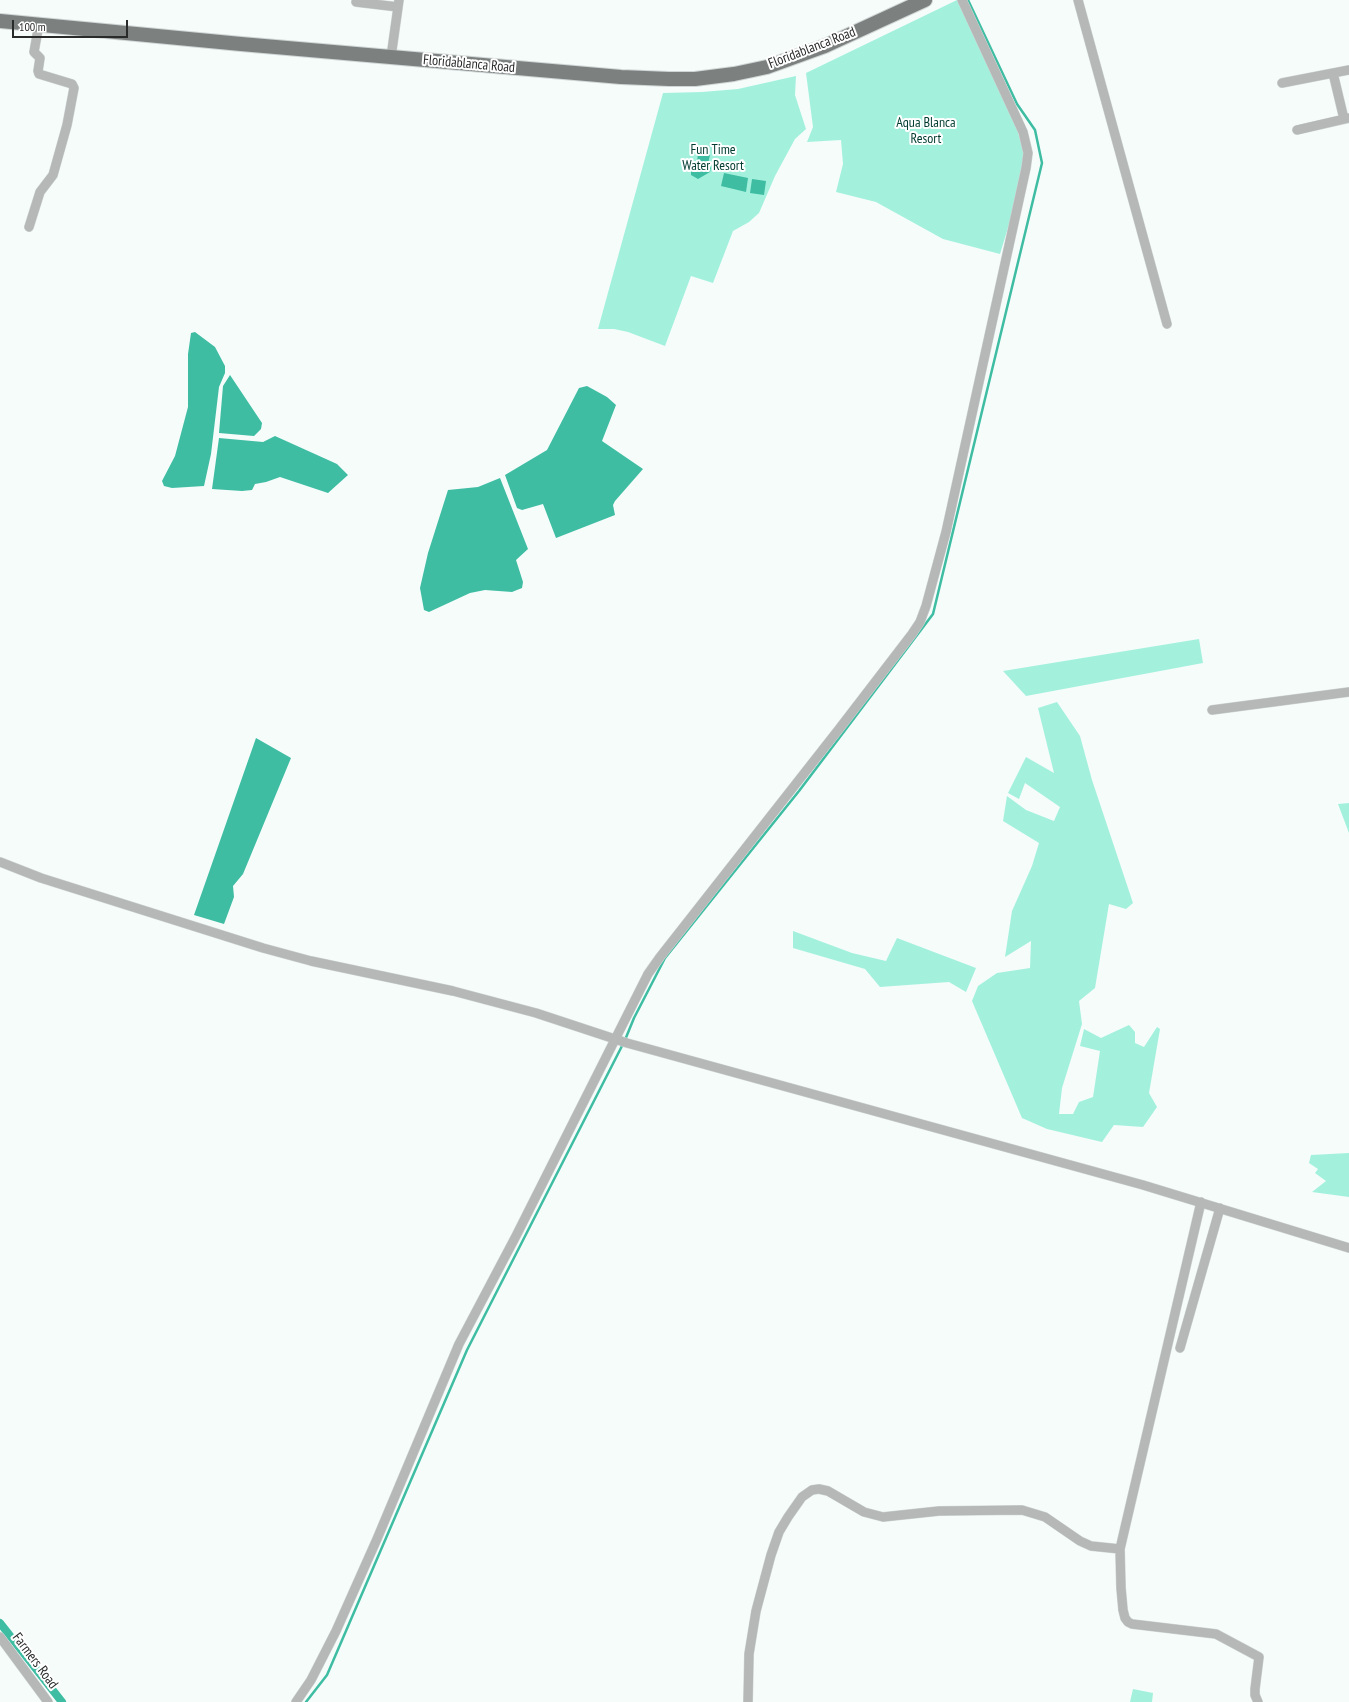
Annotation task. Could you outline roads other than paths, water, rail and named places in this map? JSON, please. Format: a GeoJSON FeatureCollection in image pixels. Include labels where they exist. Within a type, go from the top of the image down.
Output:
{"type":"FeatureCollection","features":[{"type":"Feature","properties":{"kind":"main road","name":"Floridablanca Road"},"geometry":{"type":"LineString","coordinates":[[0,20],[390,58],[621,77],[695,79],[760,68],[795,57],[825,46],[919,1]]}},
{"type":"Feature","properties":{"kind":"street"},"geometry":{"type":"LineString","coordinates":[[357,0],[356,2],[398,4],[390,58]]}},
{"type":"Feature","properties":{"kind":"street"},"geometry":{"type":"LineString","coordinates":[[296,1702],[311,1680],[336,1631],[377,1539],[459,1344],[620,1041],[648,974],[839,729],[920,622],[926,606],[946,532],[1026,168],[1028,153],[1023,132],[962,0]]}},
{"type":"Feature","properties":{"kind":"street"},"geometry":{"type":"LineString","coordinates":[[1078,0],[1167,324]]}},
{"type":"Feature","properties":{"kind":"street"},"geometry":{"type":"LineString","coordinates":[[29,227],[40,192],[53,175],[67,125],[74,88],[72,84],[39,74],[38,70],[40,58],[34,52],[39,24]]}},
{"type":"Feature","properties":{"kind":"street"},"geometry":{"type":"LineString","coordinates":[[1282,83],[1349,70]]}},
{"type":"Feature","properties":{"kind":"street"},"geometry":{"type":"LineString","coordinates":[[1297,130],[1347,119],[1333,73]]}},
{"type":"Feature","properties":{"kind":"street"},"geometry":{"type":"LineString","coordinates":[[1212,710],[1349,692]]}},
{"type":"Feature","properties":{"kind":"street"},"geometry":{"type":"LineString","coordinates":[[0,862],[41,878],[263,948],[311,961],[452,991],[536,1013],[620,1041],[1201,1202],[1349,1248]]}},
{"type":"Feature","properties":{"kind":"street"},"geometry":{"type":"LineString","coordinates":[[1201,1202],[1120,1549],[1120,1588],[1123,1610],[1128,1622],[1216,1634],[1259,1657],[1255,1689],[1255,1695],[1258,1702]]}},
{"type":"Feature","properties":{"kind":"street"},"geometry":{"type":"LineString","coordinates":[[1180,1348],[1220,1208]]}},
{"type":"Feature","properties":{"kind":"street"},"geometry":{"type":"LineString","coordinates":[[748,1702],[749,1654],[756,1611],[771,1555],[788,1517],[802,1497],[812,1490],[819,1489],[828,1492],[864,1512],[883,1517],[939,1511],[1022,1510],[1045,1517],[1080,1541],[1091,1546],[1120,1549]]}},
{"type":"Feature","properties":{"kind":"street","name":"Farmers Road"},"geometry":{"type":"LineString","coordinates":[[0,1637],[48,1702]]}},
{"type":"Feature","properties":{"kind":"waterway"},"geometry":{"type":"LineString","coordinates":[[625,1040],[634,1018],[665,958],[799,791],[933,614],[1042,163],[1035,130],[1017,104],[968,0]]}},
{"type":"Feature","properties":{"kind":"waterway"},"geometry":{"type":"LineString","coordinates":[[306,1702],[327,1675],[467,1350],[623,1044]]}},
{"type":"Feature","properties":{"kind":"waterway"},"geometry":{"type":"LineString","coordinates":[[0,1623],[62,1702]]}},
{"type":"Feature","properties":{"kind":"park label","name":"Aqua Blanca Resort"},"geometry":{"type":"Point","coordinates":[926,132]}},
{"type":"Feature","properties":{"kind":"park label","name":"Fun Time Water Resort"},"geometry":{"type":"Point","coordinates":[713,158]}}]}
